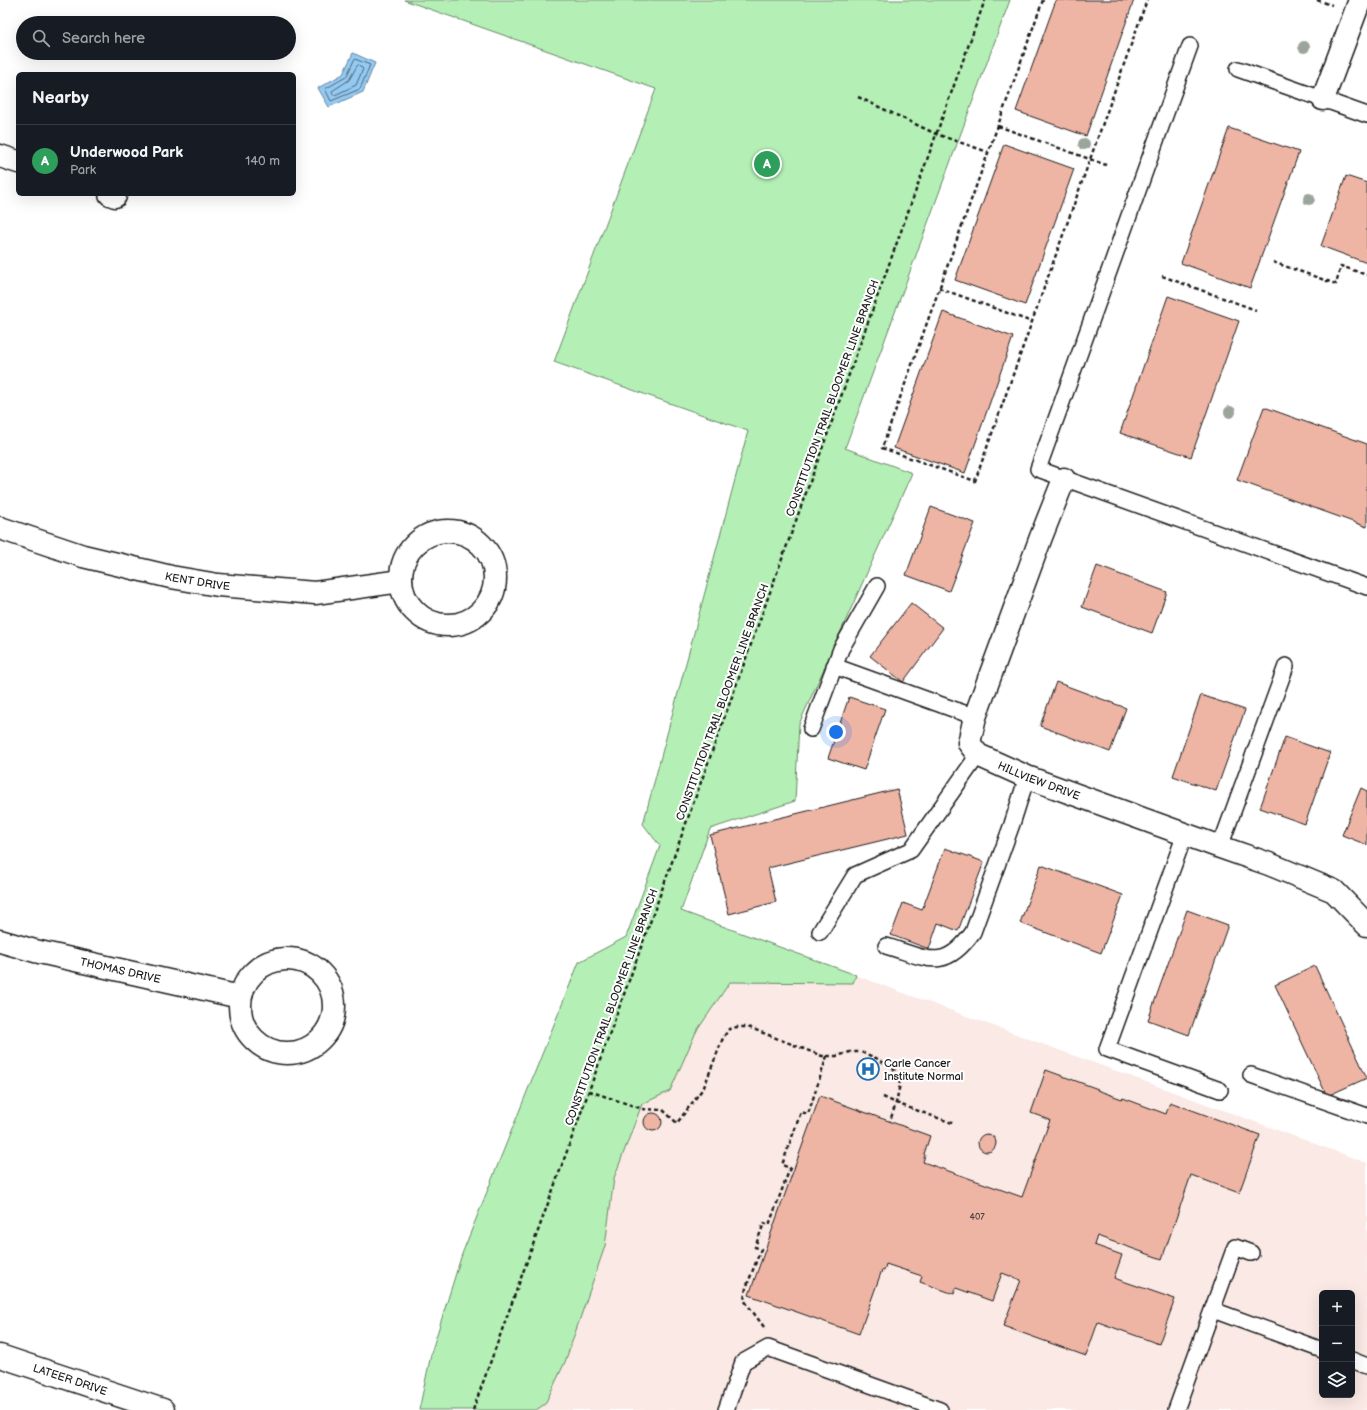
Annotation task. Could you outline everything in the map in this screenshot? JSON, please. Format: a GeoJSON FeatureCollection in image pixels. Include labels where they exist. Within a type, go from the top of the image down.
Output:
{"type":"FeatureCollection","features":[{"type":"Feature","properties":{"kind":"street"},"geometry":{"type":"LineString","coordinates":[[1323,100],[1360,0]]}},
{"type":"Feature","properties":{"kind":"street"},"geometry":{"type":"LineString","coordinates":[[0,156],[16,161]]}},
{"type":"Feature","properties":{"kind":"street"},"geometry":{"type":"LineString","coordinates":[[978,755],[969,743],[975,717],[1064,479]]}},
{"type":"Feature","properties":{"kind":"street","name":"KENT DRIVE"},"geometry":{"type":"LineString","coordinates":[[0,528],[83,556],[173,578],[218,585],[315,592],[401,581]]}},
{"type":"Feature","properties":{"kind":"street"},"geometry":{"type":"LineString","coordinates":[[445,530],[460,532],[474,537],[485,547],[492,560],[496,575],[494,591],[487,606],[475,618],[459,624],[443,626],[427,621],[414,611],[405,598],[401,581],[402,566],[408,553],[418,541],[430,534],[445,530]]}},
{"type":"Feature","properties":{"kind":"street","name":"HILLVIEW DRIVE"},"geometry":{"type":"LineString","coordinates":[[978,755],[1026,777],[1269,864],[1334,891],[1367,924]]}},
{"type":"Feature","properties":{"kind":"street","name":"THOMAS DRIVE"},"geometry":{"type":"LineString","coordinates":[[0,941],[34,951],[240,997]]}},
{"type":"Feature","properties":{"kind":"street"},"geometry":{"type":"LineString","coordinates":[[287,959],[303,961],[317,970],[328,982],[334,997],[334,1014],[328,1030],[319,1041],[306,1049],[292,1053],[278,1053],[264,1048],[252,1038],[244,1026],[240,1012],[240,997],[246,982],[257,969],[271,961],[287,959]]}},
{"type":"Feature","properties":{"kind":"street","name":"LATEER DRIVE"},"geometry":{"type":"LineString","coordinates":[[0,1356],[163,1410]]}},
{"type":"Feature","properties":{"kind":"lane"},"geometry":{"type":"LineString","coordinates":[[1190,46],[1038,469],[1367,587]]}},
{"type":"Feature","properties":{"kind":"lane"},"geometry":{"type":"LineString","coordinates":[[1238,69],[1367,115]]}},
{"type":"Feature","properties":{"kind":"lane"},"geometry":{"type":"LineString","coordinates":[[811,729],[841,649],[877,586]]}},
{"type":"Feature","properties":{"kind":"lane"},"geometry":{"type":"LineString","coordinates":[[834,666],[975,717]]}},
{"type":"Feature","properties":{"kind":"lane"},"geometry":{"type":"LineString","coordinates":[[1220,847],[1286,666]]}},
{"type":"Feature","properties":{"kind":"lane"},"geometry":{"type":"LineString","coordinates":[[820,932],[855,875],[911,850],[978,755]]}},
{"type":"Feature","properties":{"kind":"lane"},"geometry":{"type":"LineString","coordinates":[[886,946],[931,960],[942,959],[956,953],[964,944],[973,932],[1012,824],[1026,777]]}},
{"type":"Feature","properties":{"kind":"lane"},"geometry":{"type":"LineString","coordinates":[[1185,834],[1107,1049],[1220,1090]]}},
{"type":"Feature","properties":{"kind":"lane"},"geometry":{"type":"LineString","coordinates":[[1251,1074],[1367,1116]]}},
{"type":"Feature","properties":{"kind":"lane"},"geometry":{"type":"LineString","coordinates":[[1176,1410],[1235,1247],[1251,1253]]}},
{"type":"Feature","properties":{"kind":"lane"},"geometry":{"type":"LineString","coordinates":[[1213,1310],[1319,1349]]}},
{"type":"Feature","properties":{"kind":"lane"},"geometry":{"type":"LineString","coordinates":[[726,1410],[743,1362],[768,1348],[940,1410]]}},
{"type":"Feature","properties":{"kind":"lane"},"geometry":{"type":"LineString","coordinates":[[1355,1361],[1367,1366]]}},
{"type":"Feature","properties":{"kind":"path","name":"CONSTITUTION TRAIL BLOOMER LINE BRANCH"},"geometry":{"type":"LineString","coordinates":[[473,1410],[985,0]]}},
{"type":"Feature","properties":{"kind":"path"},"geometry":{"type":"LineString","coordinates":[[1043,0],[882,448],[975,481],[1146,0]]}},
{"type":"Feature","properties":{"kind":"path"},"geometry":{"type":"LineString","coordinates":[[1317,0],[1338,7]]}},
{"type":"Feature","properties":{"kind":"path"},"geometry":{"type":"LineString","coordinates":[[858,97],[936,134],[988,152]]}},
{"type":"Feature","properties":{"kind":"path"},"geometry":{"type":"LineString","coordinates":[[998,126],[1106,165]]}},
{"type":"Feature","properties":{"kind":"path"},"geometry":{"type":"LineString","coordinates":[[1273,262],[1336,284],[1341,266],[1367,275]]}},
{"type":"Feature","properties":{"kind":"path"},"geometry":{"type":"LineString","coordinates":[[1162,276],[1256,310]]}},
{"type":"Feature","properties":{"kind":"path"},"geometry":{"type":"LineString","coordinates":[[939,288],[1032,322]]}},
{"type":"Feature","properties":{"kind":"path"},"geometry":{"type":"LineString","coordinates":[[589,1091],[643,1110],[663,1110],[677,1123],[704,1087],[723,1038],[729,1029],[748,1027],[822,1056],[837,1056],[850,1052],[861,1052],[876,1058],[894,1070],[900,1084],[890,1121]]}},
{"type":"Feature","properties":{"kind":"path"},"geometry":{"type":"LineString","coordinates":[[768,1348],[764,1326],[744,1300],[746,1288],[761,1249],[755,1247],[764,1223],[769,1225],[790,1168],[782,1165],[801,1112],[808,1114],[827,1056]]}},
{"type":"Feature","properties":{"kind":"path"},"geometry":{"type":"LineString","coordinates":[[883,1097],[955,1124]]}},
{"type":"Feature","properties":{"kind":"shaded area","name":"Carle Cancer Institute Normal"},"geometry":{"type":"Polygon","coordinates":[[[680,911],[1367,1163],[1367,1410],[501,1410],[680,911]]]}},
{"type":"Feature","properties":{"kind":"green space"},"geometry":{"type":"Polygon","coordinates":[[[404,0],[1010,0],[845,448],[912,473],[799,724],[795,801],[710,829],[681,911],[856,975],[853,983],[730,982],[696,1032],[670,1091],[642,1104],[614,1178],[605,1246],[565,1362],[545,1404],[536,1410],[419,1410],[432,1350],[462,1254],[579,962],[626,937],[660,846],[643,824],[748,431],[554,362],[656,89],[404,0]]]}},
{"type":"Feature","properties":{"kind":"water"},"geometry":{"type":"Polygon","coordinates":[[[353,53],[375,63],[363,92],[329,107],[318,88],[343,74],[353,53]]]}},
{"type":"Feature","properties":{"kind":"building"},"geometry":{"type":"Polygon","coordinates":[[[1056,0],[1134,0],[1086,136],[1016,111],[1056,0]]]}},
{"type":"Feature","properties":{"kind":"building"},"geometry":{"type":"Polygon","coordinates":[[[1229,128],[1299,152],[1250,288],[1181,263],[1229,128]]]}},
{"type":"Feature","properties":{"kind":"building"},"geometry":{"type":"Polygon","coordinates":[[[1004,144],[1074,169],[1025,305],[955,280],[1004,144]]]}},
{"type":"Feature","properties":{"kind":"building"},"geometry":{"type":"Polygon","coordinates":[[[1346,176],[1367,183],[1367,263],[1321,246],[1346,176]]]}},
{"type":"Feature","properties":{"kind":"building"},"geometry":{"type":"Polygon","coordinates":[[[1168,296],[1239,321],[1191,457],[1120,433],[1168,296]]]}},
{"type":"Feature","properties":{"kind":"building"},"geometry":{"type":"Polygon","coordinates":[[[943,312],[1013,337],[965,473],[894,448],[943,312]]]}},
{"type":"Feature","properties":{"kind":"building"},"geometry":{"type":"Polygon","coordinates":[[[1264,407],[1367,444],[1367,527],[1237,480],[1264,407]]]}},
{"type":"Feature","properties":{"kind":"building"},"geometry":{"type":"Polygon","coordinates":[[[931,507],[975,523],[949,591],[906,575],[931,507]]]}},
{"type":"Feature","properties":{"kind":"building"},"geometry":{"type":"Polygon","coordinates":[[[1097,566],[1167,592],[1152,633],[1082,607],[1097,566]]]}},
{"type":"Feature","properties":{"kind":"building"},"geometry":{"type":"Polygon","coordinates":[[[911,603],[943,628],[903,682],[870,656],[911,603]]]}},
{"type":"Feature","properties":{"kind":"building"},"geometry":{"type":"Polygon","coordinates":[[[1056,682],[1126,708],[1110,752],[1040,726],[1056,682]]]}},
{"type":"Feature","properties":{"kind":"building"},"geometry":{"type":"Polygon","coordinates":[[[1201,695],[1245,710],[1216,791],[1173,776],[1201,695]]]}},
{"type":"Feature","properties":{"kind":"building"},"geometry":{"type":"Polygon","coordinates":[[[849,697],[885,709],[864,770],[828,758],[849,697]]]}},
{"type":"Feature","properties":{"kind":"building"},"geometry":{"type":"Polygon","coordinates":[[[1285,737],[1330,753],[1305,824],[1260,808],[1285,737]]]}},
{"type":"Feature","properties":{"kind":"building"},"geometry":{"type":"Polygon","coordinates":[[[1361,788],[1367,791],[1367,845],[1342,835],[1361,788]]]}},
{"type":"Feature","properties":{"kind":"building"},"geometry":{"type":"Polygon","coordinates":[[[897,789],[908,834],[768,868],[776,902],[729,914],[710,835],[897,789]]]}},
{"type":"Feature","properties":{"kind":"building"},"geometry":{"type":"Polygon","coordinates":[[[945,848],[984,862],[958,931],[938,923],[929,949],[891,935],[903,903],[922,910],[945,848]]]}},
{"type":"Feature","properties":{"kind":"building"},"geometry":{"type":"Polygon","coordinates":[[[1041,865],[1123,895],[1101,953],[1020,923],[1041,865]]]}},
{"type":"Feature","properties":{"kind":"building"},"geometry":{"type":"Polygon","coordinates":[[[1187,910],[1228,925],[1189,1035],[1148,1020],[1187,910]]]}},
{"type":"Feature","properties":{"kind":"building"},"geometry":{"type":"Polygon","coordinates":[[[1315,966],[1367,1078],[1327,1096],[1275,985],[1315,966]]]}},
{"type":"Feature","properties":{"kind":"building"},"geometry":{"type":"Polygon","coordinates":[[[1046,1070],[1098,1089],[1097,1090],[1166,1114],[1170,1102],[1260,1135],[1239,1193],[1191,1175],[1162,1259],[1097,1236],[1094,1245],[1122,1255],[1114,1278],[1175,1299],[1159,1344],[1098,1322],[1086,1356],[1003,1326],[1021,1280],[1002,1273],[992,1301],[956,1288],[954,1294],[920,1282],[922,1276],[886,1264],[884,1271],[882,1270],[859,1334],[749,1295],[820,1096],[930,1136],[923,1162],[1022,1197],[1050,1120],[1031,1113],[1046,1070]]]}},
{"type":"Feature","properties":{"kind":"building"},"geometry":{"type":"Polygon","coordinates":[[[653,1113],[657,1114],[661,1118],[661,1126],[657,1130],[653,1131],[649,1130],[645,1126],[644,1122],[645,1118],[649,1114],[653,1113]]]}},
{"type":"Feature","properties":{"kind":"building"},"geometry":{"type":"Polygon","coordinates":[[[987,1134],[993,1137],[996,1143],[993,1149],[987,1152],[981,1149],[978,1143],[981,1137],[987,1134]]]}},
{"type":"Feature","properties":{"kind":"place","name":"Underwood Park"},"geometry":{"type":"Point","coordinates":[767,164]}},
{"type":"Feature","properties":{"kind":"place","name":"Carle Cancer Institute Normal"},"geometry":{"type":"Point","coordinates":[868,1069]}}]}
